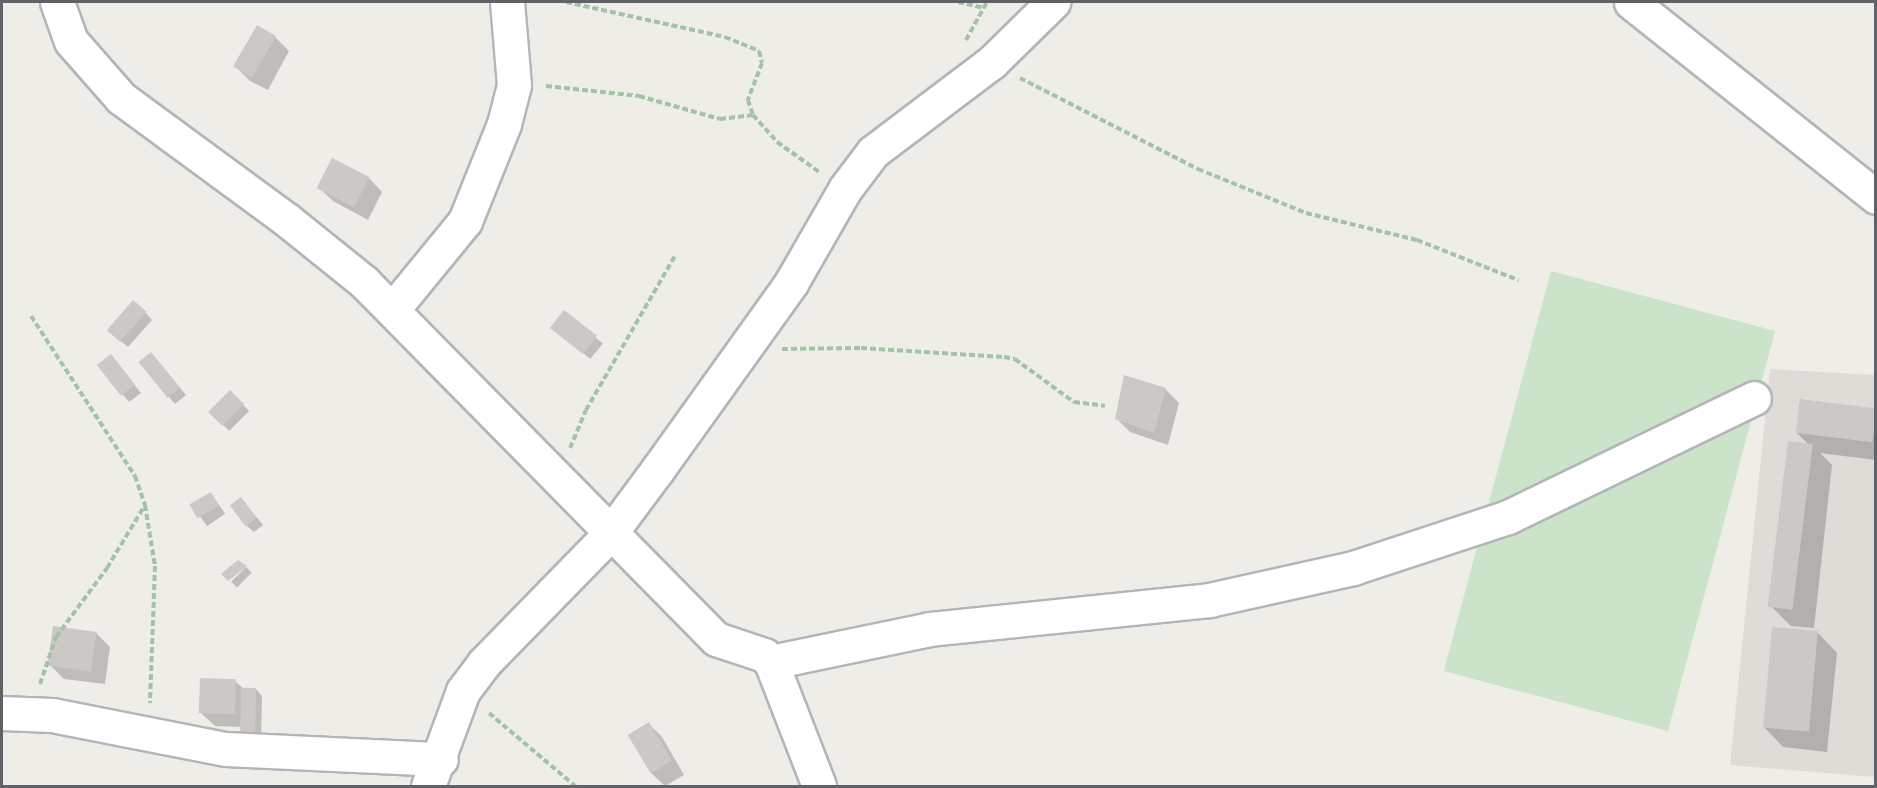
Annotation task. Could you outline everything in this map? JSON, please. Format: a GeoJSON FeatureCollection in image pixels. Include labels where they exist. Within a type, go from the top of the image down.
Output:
{"type":"FeatureCollection","features":[{"type":"Feature","properties":{"kind":"street"},"geometry":{"type":"LineString","coordinates":[[57,2],[71,41],[121,98],[287,220],[393,309],[557,477],[609,534],[716,639],[764,655],[771,662],[819,786]]}},
{"type":"Feature","properties":{"kind":"street"},"geometry":{"type":"LineString","coordinates":[[393,309],[465,221],[504,124],[514,85],[507,2]]}},
{"type":"Feature","properties":{"kind":"street"},"geometry":{"type":"LineString","coordinates":[[15,713],[149,734],[226,749],[434,773],[463,691],[484,663],[609,534],[791,283],[845,189],[873,152],[992,62],[1053,2]]}},
{"type":"Feature","properties":{"kind":"street"},"geometry":{"type":"LineString","coordinates":[[1631,2],[1875,197]]}},
{"type":"Feature","properties":{"kind":"street"},"geometry":{"type":"LineString","coordinates":[[771,662],[930,629],[1209,600],[1353,568],[1508,517],[1754,398]]}},
{"type":"Feature","properties":{"kind":"path"},"geometry":{"type":"LineString","coordinates":[[566,2],[725,37],[759,51],[762,63],[748,100],[753,115],[777,142],[845,189]]}},
{"type":"Feature","properties":{"kind":"path"},"geometry":{"type":"LineString","coordinates":[[958,2],[984,8]]}},
{"type":"Feature","properties":{"kind":"path"},"geometry":{"type":"LineString","coordinates":[[992,62],[1209,174],[1306,213],[1417,240],[1518,280]]}},
{"type":"Feature","properties":{"kind":"path"},"geometry":{"type":"LineString","coordinates":[[514,85],[606,90],[720,119],[753,115]]}},
{"type":"Feature","properties":{"kind":"path"},"geometry":{"type":"LineString","coordinates":[[557,477],[586,410],[676,254]]}},
{"type":"Feature","properties":{"kind":"path"},"geometry":{"type":"LineString","coordinates":[[31,316],[135,476],[146,505],[155,566],[149,734]]}},
{"type":"Feature","properties":{"kind":"path"},"geometry":{"type":"LineString","coordinates":[[744,350],[861,348],[1004,357],[1015,359],[1074,402],[1105,406]]}},
{"type":"Feature","properties":{"kind":"path"},"geometry":{"type":"LineString","coordinates":[[15,713],[57,637],[107,568],[146,505]]}},
{"type":"Feature","properties":{"kind":"path"},"geometry":{"type":"LineString","coordinates":[[463,691],[575,786]]}},
{"type":"Feature","properties":{"kind":"shaded area"},"geometry":{"type":"Polygon","coordinates":[[[1770,369],[1875,375],[1875,777],[1730,765],[1770,369]]]}},
{"type":"Feature","properties":{"kind":"green space"},"geometry":{"type":"Polygon","coordinates":[[[1551,271],[1775,331],[1668,731],[1444,671],[1551,271]]]}},
{"type":"Feature","properties":{"kind":"building"},"geometry":{"type":"Polygon","coordinates":[[[257,25],[276,36],[252,78],[233,67],[257,25]]]}},
{"type":"Feature","properties":{"kind":"building"},"geometry":{"type":"Polygon","coordinates":[[[332,158],[369,177],[354,207],[317,188],[332,158]]]}},
{"type":"Feature","properties":{"kind":"building"},"geometry":{"type":"Polygon","coordinates":[[[133,300],[147,312],[120,342],[107,330],[133,300]]]}},
{"type":"Feature","properties":{"kind":"building"},"geometry":{"type":"Polygon","coordinates":[[[564,310],[597,336],[583,354],[550,328],[564,310]]]}},
{"type":"Feature","properties":{"kind":"building"},"geometry":{"type":"Polygon","coordinates":[[[151,352],[180,388],[168,398],[139,362],[151,352]]]}},
{"type":"Feature","properties":{"kind":"building"},"geometry":{"type":"Polygon","coordinates":[[[111,354],[135,385],[121,396],[97,365],[111,354]]]}},
{"type":"Feature","properties":{"kind":"building"},"geometry":{"type":"Polygon","coordinates":[[[1124,375],[1166,388],[1154,433],[1115,419],[1124,375]]]}},
{"type":"Feature","properties":{"kind":"building"},"geometry":{"type":"Polygon","coordinates":[[[230,390],[244,404],[222,426],[208,412],[230,390]]]}},
{"type":"Feature","properties":{"kind":"building"},"geometry":{"type":"Polygon","coordinates":[[[1800,399],[1876,408],[1872,442],[1796,433],[1800,399]]]}},
{"type":"Feature","properties":{"kind":"building"},"geometry":{"type":"Polygon","coordinates":[[[1788,441],[1813,444],[1792,610],[1768,607],[1788,441]]]}},
{"type":"Feature","properties":{"kind":"building"},"geometry":{"type":"Polygon","coordinates":[[[211,492],[219,506],[197,518],[189,504],[211,492]]]}},
{"type":"Feature","properties":{"kind":"building"},"geometry":{"type":"Polygon","coordinates":[[[241,497],[257,518],[245,526],[230,505],[241,497]]]}},
{"type":"Feature","properties":{"kind":"building"},"geometry":{"type":"Polygon","coordinates":[[[238,560],[247,566],[228,581],[221,574],[238,560]]]}},
{"type":"Feature","properties":{"kind":"building"},"geometry":{"type":"Polygon","coordinates":[[[53,626],[97,632],[91,672],[47,666],[53,626]]]}},
{"type":"Feature","properties":{"kind":"building"},"geometry":{"type":"Polygon","coordinates":[[[1772,627],[1818,631],[1809,732],[1763,728],[1772,627]]]}},
{"type":"Feature","properties":{"kind":"building"},"geometry":{"type":"Polygon","coordinates":[[[200,678],[236,679],[235,714],[199,713],[200,678]]]}},
{"type":"Feature","properties":{"kind":"building"},"geometry":{"type":"Polygon","coordinates":[[[241,688],[256,688],[255,736],[240,736],[241,688]]]}},
{"type":"Feature","properties":{"kind":"building"},"geometry":{"type":"Polygon","coordinates":[[[649,722],[672,761],[651,773],[628,735],[649,722]]]}}]}
